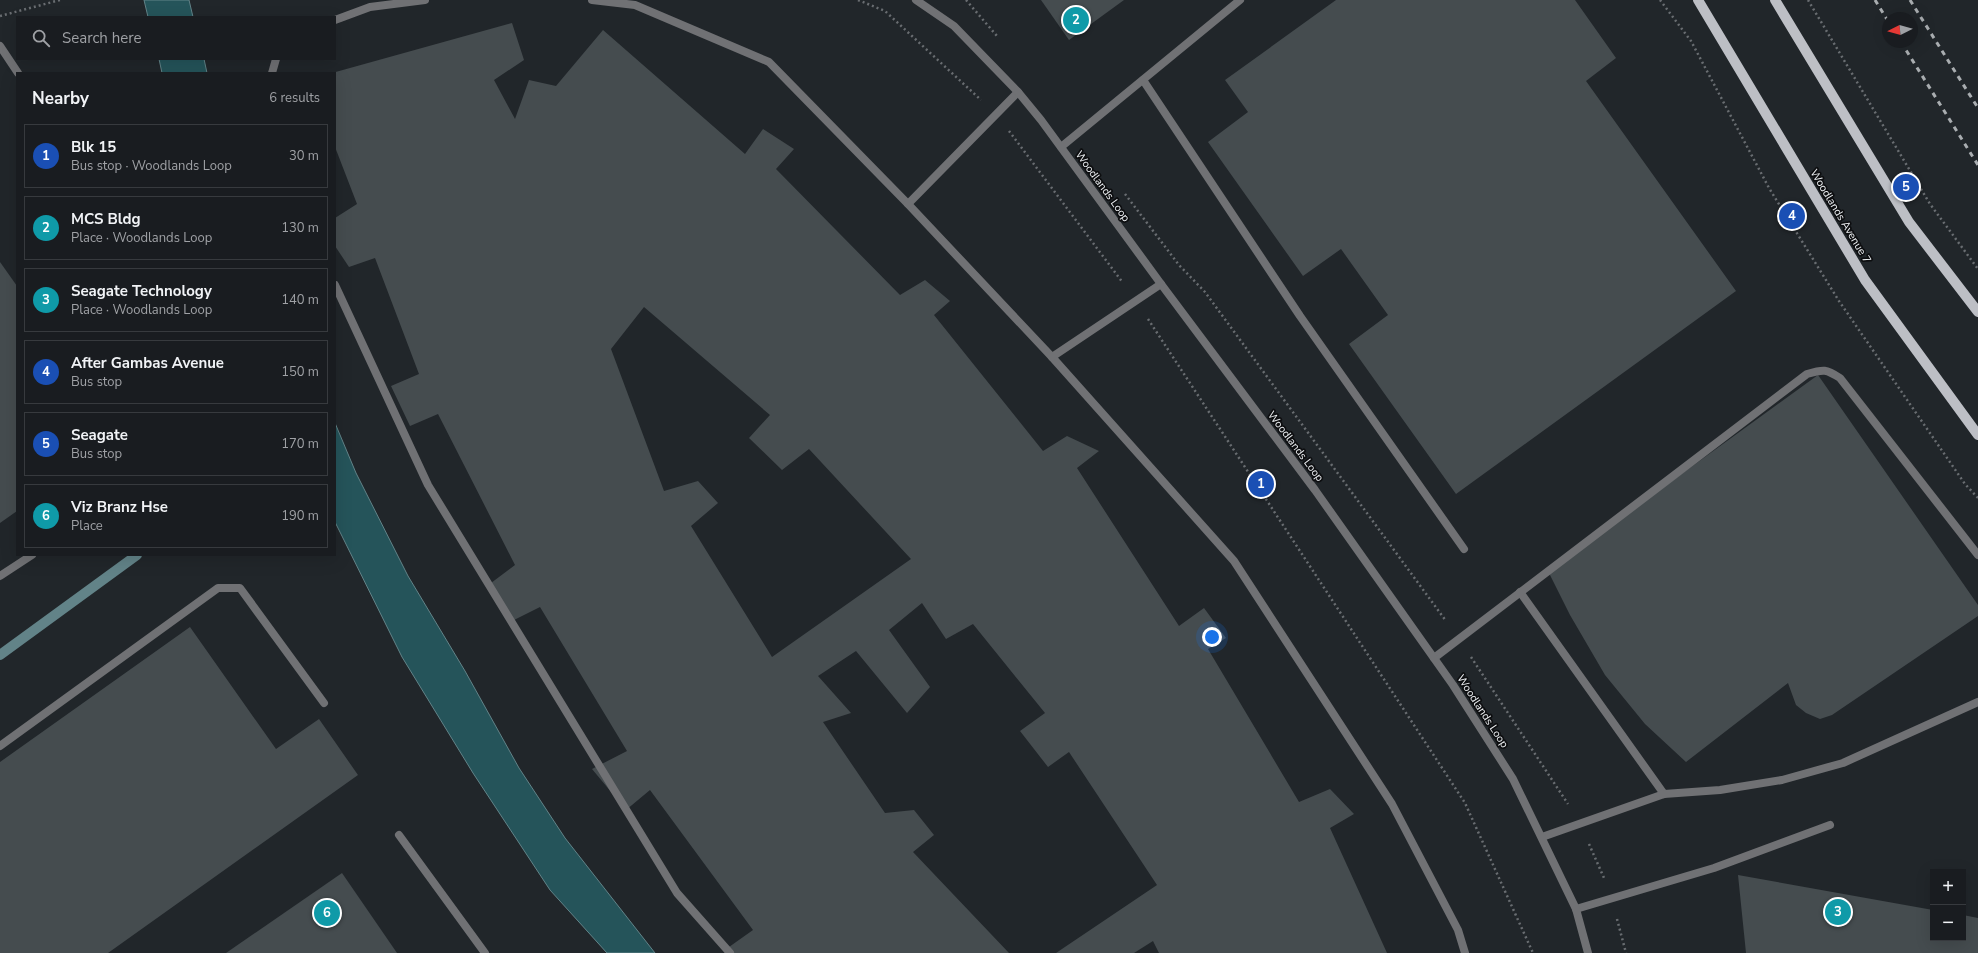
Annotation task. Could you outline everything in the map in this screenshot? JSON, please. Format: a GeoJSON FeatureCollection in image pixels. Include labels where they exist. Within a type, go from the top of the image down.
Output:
{"type":"FeatureCollection","features":[{"type":"Feature","properties":{"kind":"main road","name":"Woodlands Avenue 7"},"geometry":{"type":"LineString","coordinates":[[1698,0],[1707,18],[1865,280],[1978,435]]}},
{"type":"Feature","properties":{"kind":"main road"},"geometry":{"type":"LineString","coordinates":[[1775,0],[1909,222],[1978,312]]}},
{"type":"Feature","properties":{"kind":"street"},"geometry":{"type":"LineString","coordinates":[[336,20],[370,7],[425,0]]}},
{"type":"Feature","properties":{"kind":"street"},"geometry":{"type":"LineString","coordinates":[[592,0],[635,6],[768,62],[908,204],[1052,357],[1234,561],[1392,804],[1458,930],[1465,953]]}},
{"type":"Feature","properties":{"kind":"street","name":"Woodlands Loop"},"geometry":{"type":"LineString","coordinates":[[916,0],[954,26],[1018,92],[1061,147],[1315,490],[1434,658],[1513,779],[1576,908],[1588,953]]}},
{"type":"Feature","properties":{"kind":"street"},"geometry":{"type":"LineString","coordinates":[[1061,147],[1240,0]]}},
{"type":"Feature","properties":{"kind":"street"},"geometry":{"type":"LineString","coordinates":[[1703,0],[1707,18]]}},
{"type":"Feature","properties":{"kind":"street"},"geometry":{"type":"LineString","coordinates":[[0,46],[17,72]]}},
{"type":"Feature","properties":{"kind":"street"},"geometry":{"type":"LineString","coordinates":[[272,72],[276,60]]}},
{"type":"Feature","properties":{"kind":"street"},"geometry":{"type":"LineString","coordinates":[[1143,80],[1300,316],[1464,549]]}},
{"type":"Feature","properties":{"kind":"street"},"geometry":{"type":"LineString","coordinates":[[908,204],[1018,92]]}},
{"type":"Feature","properties":{"kind":"street"},"geometry":{"type":"LineString","coordinates":[[1052,357],[1161,284]]}},
{"type":"Feature","properties":{"kind":"street"},"geometry":{"type":"LineString","coordinates":[[336,287],[428,485],[677,893],[730,953]]}},
{"type":"Feature","properties":{"kind":"street"},"geometry":{"type":"LineString","coordinates":[[1434,658],[1807,374],[1822,369],[1828,370],[1840,378],[1978,555]]}},
{"type":"Feature","properties":{"kind":"street"},"geometry":{"type":"LineString","coordinates":[[0,576],[30,556]]}},
{"type":"Feature","properties":{"kind":"street"},"geometry":{"type":"LineString","coordinates":[[0,746],[218,588],[240,588],[324,703]]}},
{"type":"Feature","properties":{"kind":"street"},"geometry":{"type":"LineString","coordinates":[[1520,592],[1664,794]]}},
{"type":"Feature","properties":{"kind":"street"},"geometry":{"type":"LineString","coordinates":[[1542,837],[1664,794],[1728,789],[1782,780],[1843,763],[1978,702]]}},
{"type":"Feature","properties":{"kind":"street"},"geometry":{"type":"LineString","coordinates":[[1576,908],[1714,868],[1830,825]]}},
{"type":"Feature","properties":{"kind":"street"},"geometry":{"type":"LineString","coordinates":[[399,835],[485,953]]}},
{"type":"Feature","properties":{"kind":"path"},"geometry":{"type":"LineString","coordinates":[[0,16],[60,0]]}},
{"type":"Feature","properties":{"kind":"path"},"geometry":{"type":"LineString","coordinates":[[858,0],[885,11],[996,114],[1136,301],[1465,803],[1532,953]]}},
{"type":"Feature","properties":{"kind":"path"},"geometry":{"type":"LineString","coordinates":[[1660,0],[1691,41],[1769,188],[1839,301],[1965,484],[1978,498]]}},
{"type":"Feature","properties":{"kind":"path"},"geometry":{"type":"LineString","coordinates":[[1808,0],[1930,204],[1978,269]]}},
{"type":"Feature","properties":{"kind":"path"},"geometry":{"type":"LineString","coordinates":[[1205,292],[1459,639],[1580,823],[1612,898],[1626,953]]}},
{"type":"Feature","properties":{"kind":"water"},"geometry":{"type":"Polygon","coordinates":[[[144,0],[189,0],[193,16],[148,16],[144,0]]]}},
{"type":"Feature","properties":{"kind":"water"},"geometry":{"type":"Polygon","coordinates":[[[159,60],[204,60],[207,72],[162,72],[159,60]]]}},
{"type":"Feature","properties":{"kind":"water"},"geometry":{"type":"Polygon","coordinates":[[[336,425],[356,473],[408,576],[465,671],[519,768],[565,838],[655,953],[607,953],[550,890],[473,773],[402,657],[336,524],[336,425]]]}},
{"type":"Feature","properties":{"kind":"building"},"geometry":{"type":"Polygon","coordinates":[[[1041,0],[1124,0],[1069,40],[1041,0]]]}},
{"type":"Feature","properties":{"kind":"building"},"geometry":{"type":"Polygon","coordinates":[[[1336,0],[1575,0],[1616,58],[1586,81],[1736,291],[1456,494],[1349,344],[1388,315],[1341,249],[1303,276],[1208,142],[1248,112],[1225,80],[1336,0]]]}},
{"type":"Feature","properties":{"kind":"building"},"geometry":{"type":"Polygon","coordinates":[[[512,23],[524,60],[494,80],[515,119],[529,80],[556,86],[603,30],[745,154],[763,129],[794,149],[776,169],[900,295],[925,280],[950,301],[934,315],[1043,451],[1067,436],[1099,451],[1077,468],[1179,626],[1204,608],[1226,638],[1208,649],[1299,802],[1330,789],[1354,814],[1330,828],[1387,953],[1159,953],[1153,941],[1134,953],[1056,953],[1157,885],[1069,752],[1048,767],[1020,731],[1045,713],[973,624],[946,639],[922,603],[889,630],[930,687],[907,713],[856,651],[818,676],[851,713],[823,722],[885,813],[914,810],[934,835],[913,852],[1009,953],[733,953],[729,947],[753,930],[650,790],[626,810],[592,769],[627,751],[540,607],[512,621],[491,583],[515,565],[438,414],[410,426],[391,386],[419,374],[375,258],[349,267],[336,248],[336,217],[357,204],[336,150],[336,72],[512,23]],[[644,307],[611,349],[664,491],[698,481],[718,503],[691,526],[772,657],[911,559],[809,449],[782,470],[749,438],[770,415],[644,307]]]}},
{"type":"Feature","properties":{"kind":"building"},"geometry":{"type":"Polygon","coordinates":[[[0,262],[16,285],[16,512],[0,523],[0,262]]]}},
{"type":"Feature","properties":{"kind":"building"},"geometry":{"type":"Polygon","coordinates":[[[1818,375],[1978,605],[1978,616],[1832,715],[1820,719],[1806,713],[1796,705],[1788,683],[1686,762],[1645,724],[1605,675],[1570,615],[1548,571],[1818,375]]]}},
{"type":"Feature","properties":{"kind":"building"},"geometry":{"type":"Polygon","coordinates":[[[190,627],[276,749],[319,719],[358,775],[108,953],[0,953],[0,762],[190,627]]]}},
{"type":"Feature","properties":{"kind":"building"},"geometry":{"type":"Polygon","coordinates":[[[342,873],[397,953],[226,953],[342,873]]]}},
{"type":"Feature","properties":{"kind":"building"},"geometry":{"type":"Polygon","coordinates":[[[1738,875],[1930,909],[1930,941],[1966,941],[1966,916],[1978,918],[1978,953],[1746,953],[1738,875]]]}},
{"type":"Feature","properties":{"kind":"waterway"},"geometry":{"type":"LineString","coordinates":[[0,655],[136,556]]}},
{"type":"Feature","properties":{"kind":"railway"},"geometry":{"type":"LineString","coordinates":[[1875,0],[1882,12]]}},
{"type":"Feature","properties":{"kind":"railway"},"geometry":{"type":"LineString","coordinates":[[1910,0],[1978,108]]}},
{"type":"Feature","properties":{"kind":"railway"},"geometry":{"type":"LineString","coordinates":[[1905,48],[1978,165]]}},
{"type":"Feature","properties":{"kind":"place","name":"MCS Bldg"},"geometry":{"type":"Point","coordinates":[1076,20]}},
{"type":"Feature","properties":{"kind":"place","name":"Seagate"},"geometry":{"type":"Point","coordinates":[1906,187]}},
{"type":"Feature","properties":{"kind":"place","name":"After Gambas Avenue"},"geometry":{"type":"Point","coordinates":[1792,216]}},
{"type":"Feature","properties":{"kind":"place","name":"Blk 15"},"geometry":{"type":"Point","coordinates":[1261,484]}},
{"type":"Feature","properties":{"kind":"place","name":"Seagate Technology"},"geometry":{"type":"Point","coordinates":[1838,912]}},
{"type":"Feature","properties":{"kind":"place","name":"Viz Branz Hse"},"geometry":{"type":"Point","coordinates":[327,913]}}]}
